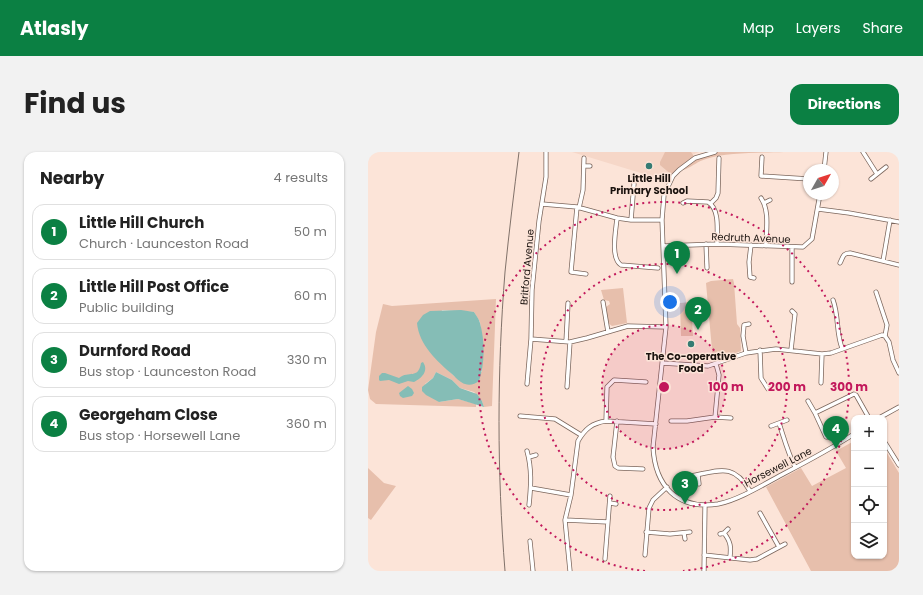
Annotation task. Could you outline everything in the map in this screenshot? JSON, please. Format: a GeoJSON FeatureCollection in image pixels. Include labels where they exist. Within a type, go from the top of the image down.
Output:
{"type":"FeatureCollection","features":[{"type":"Feature","properties":{"kind":"street","name":"Britford Avenue"},"geometry":{"type":"LineString","coordinates":[[528,384],[532,290],[539,221],[546,177],[546,152]]}},
{"type":"Feature","properties":{"kind":"street"},"geometry":{"type":"LineString","coordinates":[[704,571],[706,505],[690,503],[680,499],[667,487],[657,472],[653,447],[666,327],[662,220],[664,195],[673,176],[687,163],[695,158],[715,152]]}},
{"type":"Feature","properties":{"kind":"street"},"geometry":{"type":"LineString","coordinates":[[825,164],[826,152]]}},
{"type":"Feature","properties":{"kind":"street"},"geometry":{"type":"LineString","coordinates":[[863,152],[877,174]]}},
{"type":"Feature","properties":{"kind":"street"},"geometry":{"type":"LineString","coordinates":[[762,157],[760,178],[803,179]]}},
{"type":"Feature","properties":{"kind":"street"},"geometry":{"type":"LineString","coordinates":[[584,158],[583,190],[578,207],[571,272],[586,274]]}},
{"type":"Feature","properties":{"kind":"street"},"geometry":{"type":"LineString","coordinates":[[711,203],[718,194],[717,165],[719,158]]}},
{"type":"Feature","properties":{"kind":"street"},"geometry":{"type":"LineString","coordinates":[[584,166],[590,166]]}},
{"type":"Feature","properties":{"kind":"street"},"geometry":{"type":"LineString","coordinates":[[871,179],[886,168]]}},
{"type":"Feature","properties":{"kind":"street"},"geometry":{"type":"LineString","coordinates":[[630,220],[636,183],[632,179]]}},
{"type":"Feature","properties":{"kind":"street"},"geometry":{"type":"LineString","coordinates":[[761,198],[767,213],[766,246]]}},
{"type":"Feature","properties":{"kind":"street"},"geometry":{"type":"LineString","coordinates":[[764,203],[770,200]]}},
{"type":"Feature","properties":{"kind":"street","name":"Redruth Avenue"},"geometry":{"type":"LineString","coordinates":[[663,246],[717,244],[803,247],[812,239],[819,200]]}},
{"type":"Feature","properties":{"kind":"street"},"geometry":{"type":"LineString","coordinates":[[683,203],[687,201],[711,203],[716,212],[717,244]]}},
{"type":"Feature","properties":{"kind":"street"},"geometry":{"type":"LineString","coordinates":[[542,204],[578,207],[630,220],[662,220]]}},
{"type":"Feature","properties":{"kind":"street"},"geometry":{"type":"LineString","coordinates":[[818,209],[898,221],[899,216]]}},
{"type":"Feature","properties":{"kind":"street"},"geometry":{"type":"LineString","coordinates":[[618,218],[615,240],[615,259],[617,263],[621,265],[658,268]]}},
{"type":"Feature","properties":{"kind":"street"},"geometry":{"type":"LineString","coordinates":[[883,261],[890,220]]}},
{"type":"Feature","properties":{"kind":"street"},"geometry":{"type":"LineString","coordinates":[[706,244],[707,268]]}},
{"type":"Feature","properties":{"kind":"street"},"geometry":{"type":"LineString","coordinates":[[751,245],[749,262],[750,277],[754,278]]}},
{"type":"Feature","properties":{"kind":"street"},"geometry":{"type":"LineString","coordinates":[[792,247],[792,282]]}},
{"type":"Feature","properties":{"kind":"street"},"geometry":{"type":"LineString","coordinates":[[840,263],[843,255],[850,253],[899,265]]}},
{"type":"Feature","properties":{"kind":"street"},"geometry":{"type":"LineString","coordinates":[[876,292],[887,325],[885,336],[889,342],[893,360],[899,373]]}},
{"type":"Feature","properties":{"kind":"street"},"geometry":{"type":"LineString","coordinates":[[833,300],[836,310],[839,341],[842,348]]}},
{"type":"Feature","properties":{"kind":"street"},"geometry":{"type":"LineString","coordinates":[[880,303],[885,301]]}},
{"type":"Feature","properties":{"kind":"street"},"geometry":{"type":"LineString","coordinates":[[567,387],[568,303]]}},
{"type":"Feature","properties":{"kind":"street"},"geometry":{"type":"LineString","coordinates":[[608,303],[603,303],[608,332]]}},
{"type":"Feature","properties":{"kind":"street"},"geometry":{"type":"LineString","coordinates":[[562,308],[567,309]]}},
{"type":"Feature","properties":{"kind":"street"},"geometry":{"type":"LineString","coordinates":[[791,350],[795,313]]}},
{"type":"Feature","properties":{"kind":"street"},"geometry":{"type":"LineString","coordinates":[[746,353],[743,325],[749,324]]}},
{"type":"Feature","properties":{"kind":"street"},"geometry":{"type":"LineString","coordinates":[[531,339],[568,342],[628,326],[666,327]]}},
{"type":"Feature","properties":{"kind":"street"},"geometry":{"type":"LineString","coordinates":[[662,363],[701,366],[716,364],[746,353],[760,350],[791,350],[822,354],[830,353],[882,335],[885,336]]}},
{"type":"Feature","properties":{"kind":"street"},"geometry":{"type":"LineString","coordinates":[[760,350],[761,378],[767,387],[770,383]]}},
{"type":"Feature","properties":{"kind":"street"},"geometry":{"type":"LineString","coordinates":[[820,383],[822,354]]}},
{"type":"Feature","properties":{"kind":"street"},"geometry":{"type":"LineString","coordinates":[[893,360],[899,358]]}},
{"type":"Feature","properties":{"kind":"street"},"geometry":{"type":"LineString","coordinates":[[715,417],[719,375],[716,364]]}},
{"type":"Feature","properties":{"kind":"street"},"geometry":{"type":"LineString","coordinates":[[606,421],[607,387],[614,380],[646,382]]}},
{"type":"Feature","properties":{"kind":"street"},"geometry":{"type":"LineString","coordinates":[[854,389],[854,394],[867,415]]}},
{"type":"Feature","properties":{"kind":"street"},"geometry":{"type":"LineString","coordinates":[[815,413],[854,394]]}},
{"type":"Feature","properties":{"kind":"street"},"geometry":{"type":"LineString","coordinates":[[808,401],[827,438]]}},
{"type":"Feature","properties":{"kind":"street"},"geometry":{"type":"LineString","coordinates":[[884,415],[899,407]]}},
{"type":"Feature","properties":{"kind":"street"},"geometry":{"type":"LineString","coordinates":[[520,416],[555,419],[581,435]]}},
{"type":"Feature","properties":{"kind":"street"},"geometry":{"type":"LineString","coordinates":[[679,416],[679,421]]}},
{"type":"Feature","properties":{"kind":"street"},"geometry":{"type":"LineString","coordinates":[[671,421],[687,421],[715,417],[730,418]]}},
{"type":"Feature","properties":{"kind":"street"},"geometry":{"type":"LineString","coordinates":[[771,426],[787,420]]}},
{"type":"Feature","properties":{"kind":"street"},"geometry":{"type":"LineString","coordinates":[[569,571],[565,520],[571,495],[578,441],[581,435],[591,425],[606,421],[656,424]]}},
{"type":"Feature","properties":{"kind":"street"},"geometry":{"type":"LineString","coordinates":[[617,421],[613,457],[615,466],[618,468],[642,469]]}},
{"type":"Feature","properties":{"kind":"street"},"geometry":{"type":"LineString","coordinates":[[779,423],[788,453],[795,467]]}},
{"type":"Feature","properties":{"kind":"street","name":"Horsewell Lane"},"geometry":{"type":"LineString","coordinates":[[706,505],[719,504],[750,491],[829,450],[851,436]]}},
{"type":"Feature","properties":{"kind":"street"},"geometry":{"type":"LineString","coordinates":[[887,446],[899,465]]}},
{"type":"Feature","properties":{"kind":"street"},"geometry":{"type":"LineString","coordinates":[[527,451],[531,469],[529,505]]}},
{"type":"Feature","properties":{"kind":"street"},"geometry":{"type":"LineString","coordinates":[[529,457],[536,455]]}},
{"type":"Feature","properties":{"kind":"street"},"geometry":{"type":"LineString","coordinates":[[691,476],[720,471],[732,472],[744,480],[750,491]]}},
{"type":"Feature","properties":{"kind":"street"},"geometry":{"type":"LineString","coordinates":[[698,475],[699,484]]}},
{"type":"Feature","properties":{"kind":"street"},"geometry":{"type":"LineString","coordinates":[[645,555],[649,508],[653,500],[667,487]]}},
{"type":"Feature","properties":{"kind":"street"},"geometry":{"type":"LineString","coordinates":[[531,488],[571,495]]}},
{"type":"Feature","properties":{"kind":"street"},"geometry":{"type":"LineString","coordinates":[[605,559],[603,553],[610,496]]}},
{"type":"Feature","properties":{"kind":"street"},"geometry":{"type":"LineString","coordinates":[[524,499],[530,499]]}},
{"type":"Feature","properties":{"kind":"street"},"geometry":{"type":"LineString","coordinates":[[610,503],[616,504]]}},
{"type":"Feature","properties":{"kind":"street"},"geometry":{"type":"LineString","coordinates":[[760,513],[779,547]]}},
{"type":"Feature","properties":{"kind":"street"},"geometry":{"type":"LineString","coordinates":[[565,520],[608,522]]}},
{"type":"Feature","properties":{"kind":"street"},"geometry":{"type":"LineString","coordinates":[[724,534],[728,529]]}},
{"type":"Feature","properties":{"kind":"street"},"geometry":{"type":"LineString","coordinates":[[646,532],[670,534],[690,532]]}},
{"type":"Feature","properties":{"kind":"street"},"geometry":{"type":"LineString","coordinates":[[684,533],[685,539]]}},
{"type":"Feature","properties":{"kind":"street"},"geometry":{"type":"LineString","coordinates":[[724,534],[729,540],[731,546],[730,557]]}},
{"type":"Feature","properties":{"kind":"street"},"geometry":{"type":"LineString","coordinates":[[530,541],[534,571]]}},
{"type":"Feature","properties":{"kind":"street"},"geometry":{"type":"LineString","coordinates":[[704,555],[750,560],[757,559],[786,544]]}},
{"type":"Feature","properties":{"kind":"street"},"geometry":{"type":"LineString","coordinates":[[640,547],[645,547]]}},
{"type":"Feature","properties":{"kind":"shaded area","name":"Little Hill Primary School"},"geometry":{"type":"Polygon","coordinates":[[[572,152],[699,152],[690,156],[680,164],[669,176],[667,181],[572,152]]]}},
{"type":"Feature","properties":{"kind":"shaded area"},"geometry":{"type":"Polygon","coordinates":[[[665,152],[691,152],[695,158],[715,152],[784,152],[744,153],[714,157],[700,161],[686,169],[679,171],[673,176],[660,165],[665,152]]]}},
{"type":"Feature","properties":{"kind":"shaded area"},"geometry":{"type":"Polygon","coordinates":[[[733,279],[737,324],[740,328],[741,351],[713,361],[706,283],[711,281],[733,279]]]}},
{"type":"Feature","properties":{"kind":"shaded area"},"geometry":{"type":"Polygon","coordinates":[[[623,288],[627,323],[612,326],[608,323],[606,307],[610,304],[609,301],[604,300],[601,290],[623,288]]]}},
{"type":"Feature","properties":{"kind":"shaded area"},"geometry":{"type":"Polygon","coordinates":[[[496,299],[492,406],[484,407],[482,401],[474,392],[460,388],[452,380],[436,372],[433,378],[425,384],[439,402],[458,399],[476,404],[476,407],[376,404],[370,399],[368,390],[376,332],[383,304],[392,306],[496,299]],[[442,310],[432,354],[455,377],[482,372],[482,337],[480,322],[474,312],[442,310]]]}},
{"type":"Feature","properties":{"kind":"shaded area"},"geometry":{"type":"Polygon","coordinates":[[[691,302],[693,336],[681,336],[680,303],[691,302]]]}},
{"type":"Feature","properties":{"kind":"shaded area"},"geometry":{"type":"Polygon","coordinates":[[[851,443],[851,559],[887,559],[887,453],[899,473],[899,571],[811,571],[766,487],[801,468],[812,486],[846,468],[836,451],[851,443]]]}},
{"type":"Feature","properties":{"kind":"shaded area"},"geometry":{"type":"Polygon","coordinates":[[[368,468],[384,483],[396,486],[371,520],[368,518],[368,468]]]}},
{"type":"Feature","properties":{"kind":"water"},"geometry":{"type":"Polygon","coordinates":[[[461,310],[474,312],[480,322],[483,337],[484,352],[481,374],[479,381],[471,385],[460,382],[435,358],[425,345],[418,331],[417,323],[423,315],[430,311],[461,310]]]}},
{"type":"Feature","properties":{"kind":"water"},"geometry":{"type":"Polygon","coordinates":[[[423,362],[425,365],[424,374],[414,382],[408,381],[399,384],[389,380],[379,380],[379,376],[382,373],[399,378],[415,373],[418,371],[421,363],[423,362]]]}},
{"type":"Feature","properties":{"kind":"water"},"geometry":{"type":"Polygon","coordinates":[[[436,372],[452,380],[460,388],[477,394],[484,407],[458,399],[439,402],[426,395],[422,391],[422,387],[433,378],[436,372]]]}},
{"type":"Feature","properties":{"kind":"water"},"geometry":{"type":"Polygon","coordinates":[[[408,386],[414,393],[412,396],[403,398],[399,393],[408,386]]]}},
{"type":"Feature","properties":{"kind":"railway"},"geometry":{"type":"LineString","coordinates":[[505,571],[499,459],[500,347],[505,272],[519,152]]}},
{"type":"Feature","properties":{"kind":"place","name":"Little Hill Primary School"},"geometry":{"type":"Point","coordinates":[649,166]}},
{"type":"Feature","properties":{"kind":"place","name":"Little Hill Church"},"geometry":{"type":"Point","coordinates":[677,274]}},
{"type":"Feature","properties":{"kind":"place","name":"Little Hill Post Office"},"geometry":{"type":"Point","coordinates":[698,330]}},
{"type":"Feature","properties":{"kind":"place","name":"The Co-operative Food"},"geometry":{"type":"Point","coordinates":[691,344]}},
{"type":"Feature","properties":{"kind":"place","name":"Georgeham Close"},"geometry":{"type":"Point","coordinates":[836,449]}},
{"type":"Feature","properties":{"kind":"place","name":"Durnford Road"},"geometry":{"type":"Point","coordinates":[685,504]}}]}
